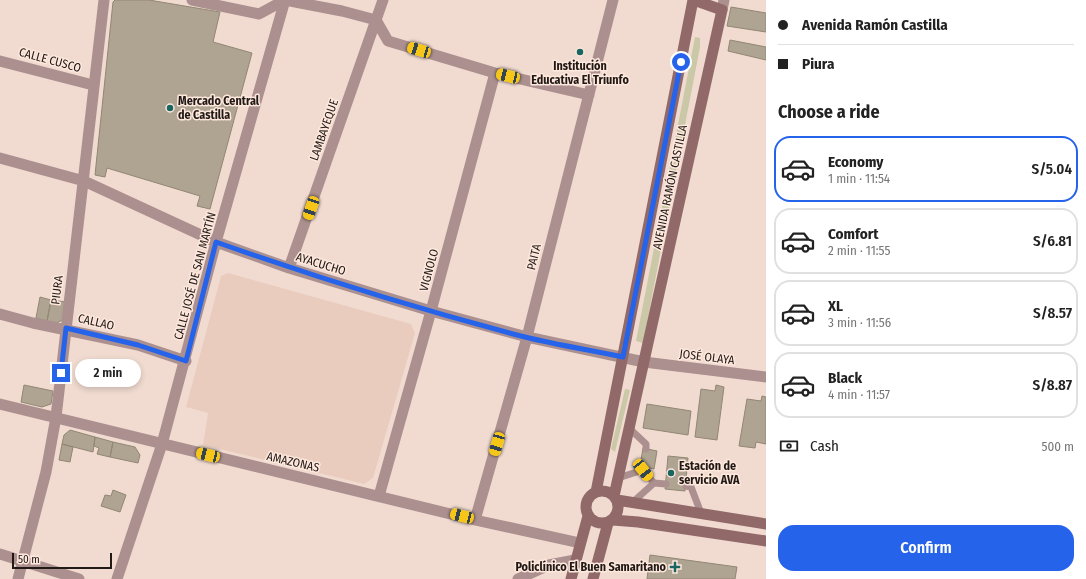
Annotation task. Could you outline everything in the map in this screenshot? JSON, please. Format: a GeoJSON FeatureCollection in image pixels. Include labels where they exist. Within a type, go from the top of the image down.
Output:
{"type":"FeatureCollection","features":[{"type":"Feature","properties":{"kind":"main road"},"geometry":{"type":"LineString","coordinates":[[694,0],[723,5]]}},
{"type":"Feature","properties":{"kind":"main road","name":"AVENIDA RAMÓN CASTILLA"},"geometry":{"type":"LineString","coordinates":[[596,492],[694,0]]}},
{"type":"Feature","properties":{"kind":"main road","name":"AVENIDA RAMÓN CASTILLA"},"geometry":{"type":"LineString","coordinates":[[615,498],[618,478],[723,5]]}},
{"type":"Feature","properties":{"kind":"main road"},"geometry":{"type":"LineString","coordinates":[[570,579],[588,516],[587,502],[596,492],[605,491],[615,498],[633,502],[766,524]]}},
{"type":"Feature","properties":{"kind":"main road"},"geometry":{"type":"LineString","coordinates":[[593,579],[611,521],[619,508],[615,498]]}},
{"type":"Feature","properties":{"kind":"main road"},"geometry":{"type":"LineString","coordinates":[[588,516],[599,523],[611,521],[638,522],[766,541]]}},
{"type":"Feature","properties":{"kind":"street","name":"PIURA"},"geometry":{"type":"LineString","coordinates":[[18,579],[24,561],[46,472],[56,417],[84,182],[93,85],[104,0]]}},
{"type":"Feature","properties":{"kind":"street"},"geometry":{"type":"LineString","coordinates":[[192,0],[259,14],[285,0],[336,10],[376,20],[388,41],[495,73],[589,95]]}},
{"type":"Feature","properties":{"kind":"street","name":"CALLE JOSÉ DE SAN MARTÍN"},"geometry":{"type":"LineString","coordinates":[[117,579],[162,444],[186,361],[216,242],[285,0]]}},
{"type":"Feature","properties":{"kind":"street","name":"LAMBAYEQUE"},"geometry":{"type":"LineString","coordinates":[[289,268],[383,0]]}},
{"type":"Feature","properties":{"kind":"street","name":"PAITA"},"geometry":{"type":"LineString","coordinates":[[475,520],[527,337],[613,0]]}},
{"type":"Feature","properties":{"kind":"street","name":"CALLE CUSCO"},"geometry":{"type":"LineString","coordinates":[[0,61],[93,85]]}},
{"type":"Feature","properties":{"kind":"street","name":"VIGNOLO"},"geometry":{"type":"LineString","coordinates":[[379,496],[431,311],[495,73]]}},
{"type":"Feature","properties":{"kind":"street","name":"AYACUCHO"},"geometry":{"type":"LineString","coordinates":[[0,158],[84,182],[216,242],[289,268],[431,311],[527,337],[644,362]]}},
{"type":"Feature","properties":{"kind":"street","name":"CALLAO"},"geometry":{"type":"LineString","coordinates":[[0,314],[33,323],[66,328],[138,345],[186,361]]}},
{"type":"Feature","properties":{"kind":"street","name":"JOSÉ OLAYA"},"geometry":{"type":"LineString","coordinates":[[644,362],[766,377]]}},
{"type":"Feature","properties":{"kind":"street","name":"AMAZONAS"},"geometry":{"type":"LineString","coordinates":[[0,404],[475,520],[580,543]]}},
{"type":"Feature","properties":{"kind":"street"},"geometry":{"type":"LineString","coordinates":[[0,554],[79,579]]}},
{"type":"Feature","properties":{"kind":"street"},"geometry":{"type":"LineString","coordinates":[[518,579],[549,565],[575,560]]}},
{"type":"Feature","properties":{"kind":"lane"},"geometry":{"type":"LineString","coordinates":[[629,428],[646,444],[646,449]]}},
{"type":"Feature","properties":{"kind":"lane"},"geometry":{"type":"LineString","coordinates":[[618,478],[643,468],[654,483]]}},
{"type":"Feature","properties":{"kind":"lane"},"geometry":{"type":"LineString","coordinates":[[633,502],[654,483],[666,484]]}},
{"type":"Feature","properties":{"kind":"lane"},"geometry":{"type":"LineString","coordinates":[[686,486],[691,487],[701,513]]}},
{"type":"Feature","properties":{"kind":"shaded area"},"geometry":{"type":"Polygon","coordinates":[[[695,37],[700,38],[700,47],[643,343],[636,341],[695,37]]]}},
{"type":"Feature","properties":{"kind":"shaded area"},"geometry":{"type":"Polygon","coordinates":[[[228,273],[411,324],[415,333],[373,478],[364,484],[203,445],[208,413],[186,407],[221,276],[228,273]]]}},
{"type":"Feature","properties":{"kind":"shaded area"},"geometry":{"type":"Polygon","coordinates":[[[625,389],[630,390],[615,452],[611,449],[625,389]]]}},
{"type":"Feature","properties":{"kind":"building","name":"Mercado Central de Castilla"},"geometry":{"type":"Polygon","coordinates":[[[115,0],[149,0],[220,12],[213,42],[252,53],[210,209],[197,206],[200,196],[107,168],[105,177],[95,175],[113,2],[115,0]]]}},
{"type":"Feature","properties":{"kind":"building"},"geometry":{"type":"Polygon","coordinates":[[[731,7],[766,13],[766,32],[727,26],[731,7]]]}},
{"type":"Feature","properties":{"kind":"building"},"geometry":{"type":"Polygon","coordinates":[[[730,40],[766,47],[766,60],[728,51],[730,40]]]}},
{"type":"Feature","properties":{"kind":"building"},"geometry":{"type":"Polygon","coordinates":[[[40,297],[51,300],[47,321],[36,318],[40,297]]]}},
{"type":"Feature","properties":{"kind":"building"},"geometry":{"type":"Polygon","coordinates":[[[51,300],[66,302],[63,320],[56,323],[47,321],[51,300]]]}},
{"type":"Feature","properties":{"kind":"building"},"geometry":{"type":"Polygon","coordinates":[[[24,385],[53,391],[51,404],[42,407],[21,402],[24,385]]]}},
{"type":"Feature","properties":{"kind":"building"},"geometry":{"type":"Polygon","coordinates":[[[716,385],[724,387],[717,440],[695,437],[701,389],[715,391],[716,385]]]}},
{"type":"Feature","properties":{"kind":"building"},"geometry":{"type":"Polygon","coordinates":[[[762,396],[766,397],[766,444],[756,442],[755,448],[739,446],[747,399],[761,401],[762,396]]]}},
{"type":"Feature","properties":{"kind":"building"},"geometry":{"type":"Polygon","coordinates":[[[647,404],[691,411],[688,435],[643,428],[647,404]]]}},
{"type":"Feature","properties":{"kind":"building"},"geometry":{"type":"Polygon","coordinates":[[[70,430],[95,437],[93,452],[62,444],[64,435],[70,430]]]}},
{"type":"Feature","properties":{"kind":"building"},"geometry":{"type":"Polygon","coordinates":[[[95,437],[113,442],[110,457],[97,454],[99,448],[94,446],[95,437]]]}},
{"type":"Feature","properties":{"kind":"building"},"geometry":{"type":"Polygon","coordinates":[[[113,442],[135,447],[140,455],[138,463],[110,457],[113,442]]]}},
{"type":"Feature","properties":{"kind":"building"},"geometry":{"type":"Polygon","coordinates":[[[62,444],[73,447],[70,462],[59,460],[62,444]]]}},
{"type":"Feature","properties":{"kind":"building"},"geometry":{"type":"Polygon","coordinates":[[[643,448],[657,451],[654,469],[640,466],[643,448]]]}},
{"type":"Feature","properties":{"kind":"building"},"geometry":{"type":"Polygon","coordinates":[[[668,456],[688,458],[685,491],[665,489],[668,456]]]}},
{"type":"Feature","properties":{"kind":"building"},"geometry":{"type":"Polygon","coordinates":[[[113,490],[126,495],[120,512],[101,506],[105,495],[111,496],[113,490]]]}},
{"type":"Feature","properties":{"kind":"building"},"geometry":{"type":"Polygon","coordinates":[[[650,555],[737,567],[735,579],[647,579],[650,555]]]}},
{"type":"Feature","properties":{"kind":"place","name":"Institución Educativa El Triunfo"},"geometry":{"type":"Point","coordinates":[580,52]}},
{"type":"Feature","properties":{"kind":"place","name":"Mercado Central de Castilla"},"geometry":{"type":"Point","coordinates":[170,108]}},
{"type":"Feature","properties":{"kind":"place","name":"Estación de servicio AVA"},"geometry":{"type":"Point","coordinates":[671,473]}},
{"type":"Feature","properties":{"kind":"place","name":"Policlínico El Buen Samaritano"},"geometry":{"type":"Point","coordinates":[675,567]}},
{"type":"Feature","properties":{"kind":"route"},"geometry":{"type":"LineString","coordinates":[[61,373],[66,328],[138,345],[186,361],[216,242],[289,268],[431,311],[527,337],[623,357],[681,62]]}}]}
